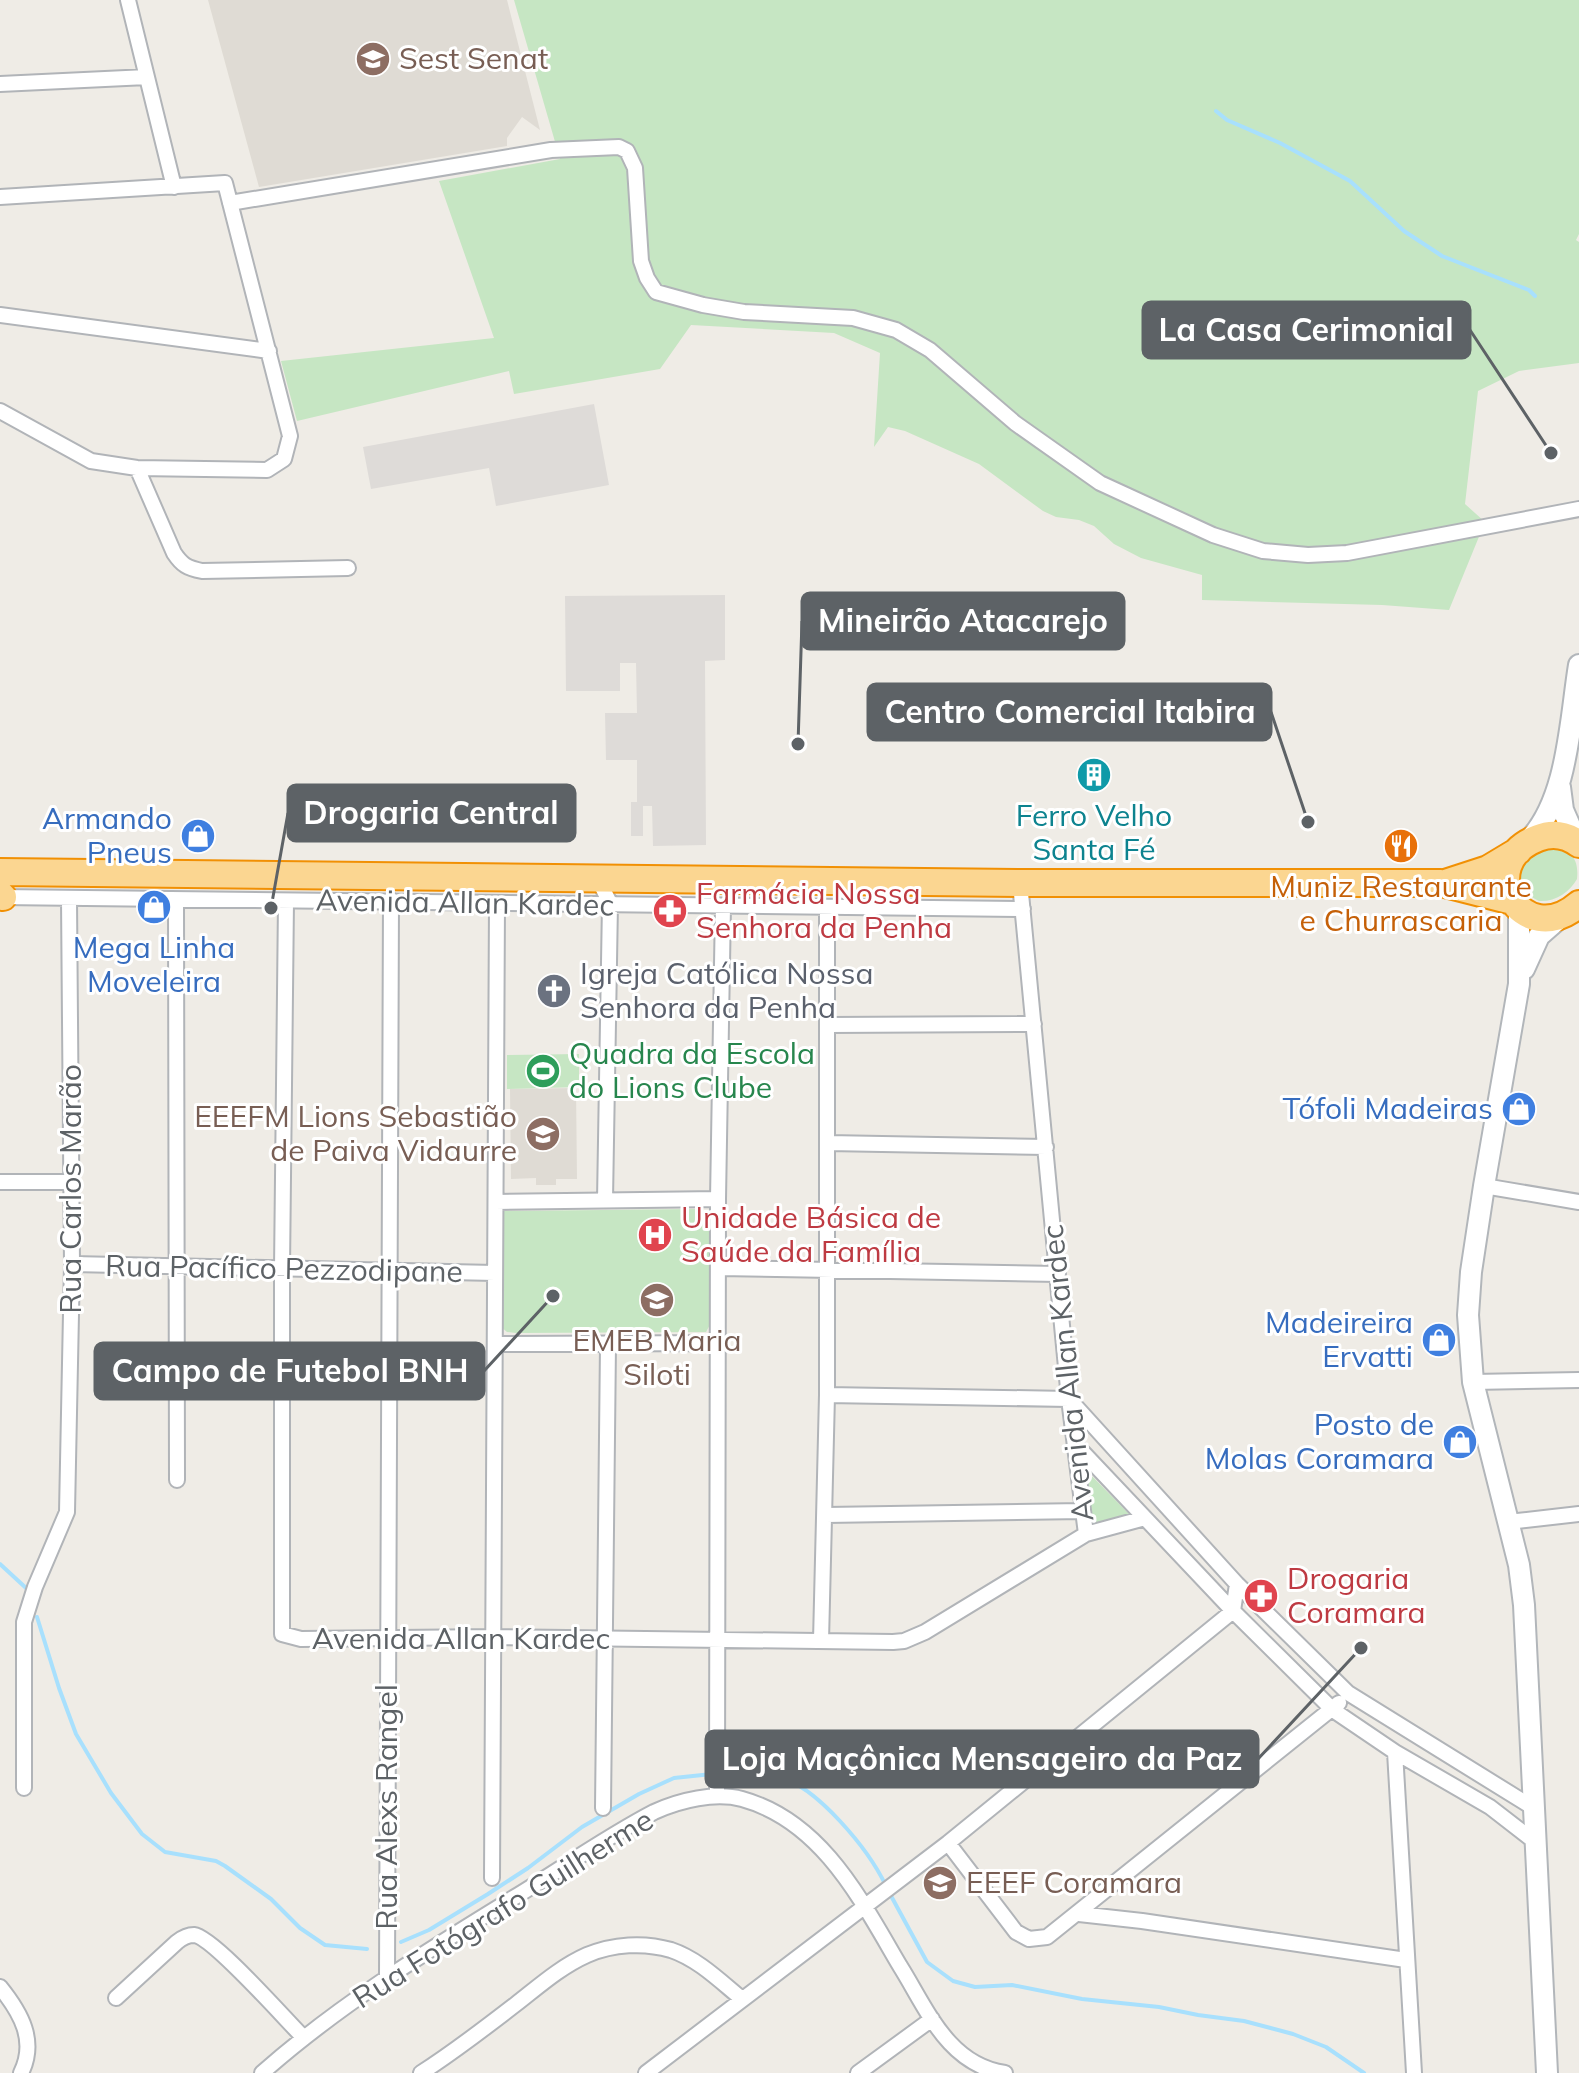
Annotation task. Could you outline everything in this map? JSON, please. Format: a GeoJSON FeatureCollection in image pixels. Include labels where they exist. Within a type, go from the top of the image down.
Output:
{"type":"FeatureCollection","features":[{"type":"Feature","properties":{"kind":"highway"},"geometry":{"type":"LineString","coordinates":[[1,890],[597,877],[1022,896],[1441,883],[1473,875],[1548,835],[1568,837],[1578,843]]}},
{"type":"Feature","properties":{"kind":"highway"},"geometry":{"type":"LineString","coordinates":[[1515,905],[1507,891],[1507,869],[1521,848]]}},
{"type":"Feature","properties":{"kind":"highway"},"geometry":{"type":"LineString","coordinates":[[1441,883],[1515,905],[1536,918],[1545,919],[1571,909]]}},
{"type":"Feature","properties":{"kind":"main road"},"geometry":{"type":"LineString","coordinates":[[1521,848],[1550,811],[1559,783],[1579,665]]}},
{"type":"Feature","properties":{"kind":"main road"},"geometry":{"type":"LineString","coordinates":[[1559,783],[1563,810],[1578,843]]}},
{"type":"Feature","properties":{"kind":"main road"},"geometry":{"type":"LineString","coordinates":[[1515,905],[1519,984],[1484,1186],[1468,1315],[1473,1382],[1519,1565],[1524,1605],[1547,2073]]}},
{"type":"Feature","properties":{"kind":"main road"},"geometry":{"type":"LineString","coordinates":[[1519,984],[1539,936],[1571,909]]}},
{"type":"Feature","properties":{"kind":"street"},"geometry":{"type":"LineString","coordinates":[[128,0],[174,187]]}},
{"type":"Feature","properties":{"kind":"street"},"geometry":{"type":"LineString","coordinates":[[0,84],[147,77]]}},
{"type":"Feature","properties":{"kind":"street"},"geometry":{"type":"LineString","coordinates":[[230,203],[551,150],[619,147],[627,151],[635,168],[641,261],[656,292],[744,312],[853,318],[896,330],[930,350],[1015,423],[1100,483],[1213,535],[1263,551],[1308,555],[1347,553],[1579,509]]}},
{"type":"Feature","properties":{"kind":"street"},"geometry":{"type":"LineString","coordinates":[[0,197],[225,183],[290,436],[284,459],[277,466],[257,471],[137,468],[91,461],[0,411]]}},
{"type":"Feature","properties":{"kind":"street"},"geometry":{"type":"LineString","coordinates":[[0,315],[269,351]]}},
{"type":"Feature","properties":{"kind":"street"},"geometry":{"type":"LineString","coordinates":[[137,468],[174,553],[182,565],[190,569],[348,568]]}},
{"type":"Feature","properties":{"kind":"street"},"geometry":{"type":"LineString","coordinates":[[597,877],[610,903],[605,1200]]}},
{"type":"Feature","properties":{"kind":"street","name":"Avenida Allan Kardec"},"geometry":{"type":"LineString","coordinates":[[1,890],[69,899],[827,907],[1022,896],[1069,1399],[1086,1534],[914,1638],[893,1642],[494,1637],[301,1639],[282,1634],[282,1269]]}},
{"type":"Feature","properties":{"kind":"street","name":"Rua Carlos Marão"},"geometry":{"type":"LineString","coordinates":[[24,1788],[24,1622],[35,1587],[67,1512],[72,1264],[69,899]]}},
{"type":"Feature","properties":{"kind":"street"},"geometry":{"type":"LineString","coordinates":[[176,900],[177,1480]]}},
{"type":"Feature","properties":{"kind":"street","name":"Rua Alexs Rangel"},"geometry":{"type":"LineString","coordinates":[[387,1976],[391,900]]}},
{"type":"Feature","properties":{"kind":"street"},"geometry":{"type":"LineString","coordinates":[[282,1269],[286,901]]}},
{"type":"Feature","properties":{"kind":"street"},"geometry":{"type":"LineString","coordinates":[[492,1878],[497,903]]}},
{"type":"Feature","properties":{"kind":"street"},"geometry":{"type":"LineString","coordinates":[[717,1790],[718,1199],[723,906]]}},
{"type":"Feature","properties":{"kind":"street"},"geometry":{"type":"LineString","coordinates":[[821,1641],[827,1395],[827,907]]}},
{"type":"Feature","properties":{"kind":"street"},"geometry":{"type":"LineString","coordinates":[[828,1025],[1034,1024]]}},
{"type":"Feature","properties":{"kind":"street"},"geometry":{"type":"LineString","coordinates":[[828,1143],[1046,1147]]}},
{"type":"Feature","properties":{"kind":"street"},"geometry":{"type":"LineString","coordinates":[[0,1182],[72,1182]]}},
{"type":"Feature","properties":{"kind":"street"},"geometry":{"type":"LineString","coordinates":[[1484,1186],[1579,1202]]}},
{"type":"Feature","properties":{"kind":"street"},"geometry":{"type":"LineString","coordinates":[[496,1202],[718,1199]]}},
{"type":"Feature","properties":{"kind":"street","name":"Rua Pacífico Pezzodipane"},"geometry":{"type":"LineString","coordinates":[[72,1264],[495,1273]]}},
{"type":"Feature","properties":{"kind":"street"},"geometry":{"type":"LineString","coordinates":[[719,1268],[1058,1274]]}},
{"type":"Feature","properties":{"kind":"street"},"geometry":{"type":"LineString","coordinates":[[496,1344],[719,1343]]}},
{"type":"Feature","properties":{"kind":"street"},"geometry":{"type":"LineString","coordinates":[[603,1808],[608,1344]]}},
{"type":"Feature","properties":{"kind":"street"},"geometry":{"type":"LineString","coordinates":[[1473,1382],[1579,1380]]}},
{"type":"Feature","properties":{"kind":"street"},"geometry":{"type":"LineString","coordinates":[[827,1395],[1069,1399],[1237,1584],[1348,1693],[1532,1807]]}},
{"type":"Feature","properties":{"kind":"street"},"geometry":{"type":"LineString","coordinates":[[1076,1444],[1233,1611],[1333,1710],[1395,1752],[1490,1807],[1534,1841]]}},
{"type":"Feature","properties":{"kind":"street"},"geometry":{"type":"LineString","coordinates":[[826,1515],[1083,1511]]}},
{"type":"Feature","properties":{"kind":"street"},"geometry":{"type":"LineString","coordinates":[[1508,1522],[1579,1514]]}},
{"type":"Feature","properties":{"kind":"street"},"geometry":{"type":"LineString","coordinates":[[1086,1534],[1145,1518]]}},
{"type":"Feature","properties":{"kind":"street"},"geometry":{"type":"LineString","coordinates":[[1181,1555],[1197,1540]]}},
{"type":"Feature","properties":{"kind":"street"},"geometry":{"type":"LineString","coordinates":[[646,2073],[948,1843],[1233,1611],[1237,1584]]}},
{"type":"Feature","properties":{"kind":"street"},"geometry":{"type":"LineString","coordinates":[[948,1843],[1016,1932],[1029,1939],[1047,1937],[1333,1710],[1348,1693]]}},
{"type":"Feature","properties":{"kind":"street"},"geometry":{"type":"LineString","coordinates":[[1395,1752],[1414,2073]]}},
{"type":"Feature","properties":{"kind":"street","name":"Rua Fotógrafo Guilherme"},"geometry":{"type":"LineString","coordinates":[[262,2073],[303,2037],[387,1976],[655,1812],[717,1790],[765,1808],[804,1832],[832,1858],[947,2043],[971,2062],[989,2071],[1005,2073]]}},
{"type":"Feature","properties":{"kind":"street"},"geometry":{"type":"LineString","coordinates":[[1079,1914],[1406,1960]]}},
{"type":"Feature","properties":{"kind":"street"},"geometry":{"type":"LineString","coordinates":[[116,1998],[177,1942],[195,1935],[214,1946],[303,2037]]}},
{"type":"Feature","properties":{"kind":"street"},"geometry":{"type":"LineString","coordinates":[[421,2073],[453,2053],[550,1977],[586,1955],[614,1947],[642,1945],[672,1951],[698,1964],[742,1999]]}},
{"type":"Feature","properties":{"kind":"street"},"geometry":{"type":"LineString","coordinates":[[0,1987],[28,2034],[29,2046],[21,2073]]}},
{"type":"Feature","properties":{"kind":"street"},"geometry":{"type":"LineString","coordinates":[[858,2073],[932,2019]]}},
{"type":"Feature","properties":{"kind":"shaded area","name":"Sest Senat"},"geometry":{"type":"Polygon","coordinates":[[[208,0],[507,0],[540,130],[522,117],[507,138],[507,146],[259,187],[208,0]]]}},
{"type":"Feature","properties":{"kind":"shaded area"},"geometry":{"type":"Polygon","coordinates":[[[594,404],[609,485],[496,506],[489,468],[371,489],[363,447],[594,404]]]}},
{"type":"Feature","properties":{"kind":"shaded area"},"geometry":{"type":"Polygon","coordinates":[[[725,595],[725,660],[705,661],[706,845],[653,846],[652,806],[643,806],[643,836],[631,836],[631,802],[637,802],[637,760],[606,760],[605,713],[637,713],[636,663],[620,663],[620,691],[566,691],[565,596],[725,595]]]}},
{"type":"Feature","properties":{"kind":"shaded area","name":"EEEFM Lions Sebastião de Paiva Vidaurre"},"geometry":{"type":"Polygon","coordinates":[[[576,1088],[577,1179],[556,1179],[556,1185],[536,1185],[536,1178],[511,1179],[510,1089],[576,1088]]]}},
{"type":"Feature","properties":{"kind":"green space"},"geometry":{"type":"Polygon","coordinates":[[[514,0],[1579,0],[1579,234],[1576,240],[1579,242],[1579,363],[1519,371],[1478,391],[1465,504],[1485,522],[1449,610],[1202,600],[1202,575],[1141,558],[1114,544],[1094,526],[1043,511],[979,464],[905,431],[888,427],[874,447],[880,353],[834,333],[691,325],[660,369],[514,394],[509,371],[297,421],[281,361],[494,338],[439,181],[560,159],[514,0]]]}},
{"type":"Feature","properties":{"kind":"green space"},"geometry":{"type":"Polygon","coordinates":[[[1556,844],[1573,857],[1577,879],[1561,896],[1539,901],[1523,888],[1519,870],[1526,858],[1556,844]]]}},
{"type":"Feature","properties":{"kind":"green space","name":"Quadra da Escola do Lions Clube"},"geometry":{"type":"Polygon","coordinates":[[[579,1054],[579,1087],[507,1089],[507,1055],[579,1054]]]}},
{"type":"Feature","properties":{"kind":"green space"},"geometry":{"type":"Polygon","coordinates":[[[502,1211],[704,1211],[712,1222],[712,1321],[706,1332],[516,1333],[507,1332],[500,1326],[502,1211]]]}},
{"type":"Feature","properties":{"kind":"green space"},"geometry":{"type":"Polygon","coordinates":[[[1087,1471],[1129,1514],[1093,1526],[1087,1471]]]}},
{"type":"Feature","properties":{"kind":"waterway"},"geometry":{"type":"LineString","coordinates":[[1216,111],[1227,120],[1280,143],[1350,181],[1404,231],[1442,256],[1529,290],[1535,296]]}},
{"type":"Feature","properties":{"kind":"waterway"},"geometry":{"type":"LineString","coordinates":[[0,1564],[26,1588]]}},
{"type":"Feature","properties":{"kind":"waterway"},"geometry":{"type":"LineString","coordinates":[[37,1617],[76,1734],[111,1793],[142,1834],[165,1852],[216,1861],[225,1866],[271,1899],[300,1928],[325,1945],[367,1949]]}},
{"type":"Feature","properties":{"kind":"waterway"},"geometry":{"type":"LineString","coordinates":[[720,1773],[749,1772],[777,1776],[809,1792],[855,1838],[886,1886]]}},
{"type":"Feature","properties":{"kind":"waterway"},"geometry":{"type":"LineString","coordinates":[[401,1942],[429,1930],[488,1894],[582,1827],[639,1794],[674,1778],[712,1774]]}},
{"type":"Feature","properties":{"kind":"waterway"},"geometry":{"type":"LineString","coordinates":[[890,1894],[927,1962],[953,1981],[975,1987],[1012,1985],[1082,1999],[1159,2007],[1244,2021],[1293,2034],[1326,2047],[1364,2073]]}},
{"type":"Feature","properties":{"kind":"place","name":"Sest Senat"},"geometry":{"type":"Point","coordinates":[373,59]}},
{"type":"Feature","properties":{"kind":"place","name":"La Casa Cerimonial"},"geometry":{"type":"Point","coordinates":[1551,453]}},
{"type":"Feature","properties":{"kind":"place","name":"Mineirão Atacarejo"},"geometry":{"type":"Point","coordinates":[798,744]}},
{"type":"Feature","properties":{"kind":"place","name":"Ferro Velho Santa Fé"},"geometry":{"type":"Point","coordinates":[1094,775]}},
{"type":"Feature","properties":{"kind":"place","name":"Centro Comercial Itabira"},"geometry":{"type":"Point","coordinates":[1308,822]}},
{"type":"Feature","properties":{"kind":"place","name":"Armando Pneus"},"geometry":{"type":"Point","coordinates":[198,836]}},
{"type":"Feature","properties":{"kind":"place","name":"Muniz Restaurante e Churrascaria"},"geometry":{"type":"Point","coordinates":[1401,846]}},
{"type":"Feature","properties":{"kind":"place","name":"Mega Linha Moveleira"},"geometry":{"type":"Point","coordinates":[154,907]}},
{"type":"Feature","properties":{"kind":"place","name":"Drogaria Central"},"geometry":{"type":"Point","coordinates":[271,908]}},
{"type":"Feature","properties":{"kind":"place","name":"Farmácia Nossa Senhora da Penha"},"geometry":{"type":"Point","coordinates":[670,911]}},
{"type":"Feature","properties":{"kind":"place","name":"Igreja Católica Nossa Senhora da Penha"},"geometry":{"type":"Point","coordinates":[554,991]}},
{"type":"Feature","properties":{"kind":"place","name":"Quadra da Escola do Lions Clube"},"geometry":{"type":"Point","coordinates":[543,1071]}},
{"type":"Feature","properties":{"kind":"place","name":"Tófoli Madeiras"},"geometry":{"type":"Point","coordinates":[1519,1109]}},
{"type":"Feature","properties":{"kind":"place","name":"EEEFM Lions Sebastião de Paiva Vidaurre"},"geometry":{"type":"Point","coordinates":[543,1134]}},
{"type":"Feature","properties":{"kind":"place","name":"Unidade Básica de Saúde da Família"},"geometry":{"type":"Point","coordinates":[655,1235]}},
{"type":"Feature","properties":{"kind":"place","name":"Campo de Futebol BNH"},"geometry":{"type":"Point","coordinates":[553,1296]}},
{"type":"Feature","properties":{"kind":"place","name":"EMEB Maria Siloti"},"geometry":{"type":"Point","coordinates":[657,1300]}},
{"type":"Feature","properties":{"kind":"place","name":"Madeireira Ervatti"},"geometry":{"type":"Point","coordinates":[1439,1340]}},
{"type":"Feature","properties":{"kind":"place","name":"Posto de Molas Coramara"},"geometry":{"type":"Point","coordinates":[1460,1442]}},
{"type":"Feature","properties":{"kind":"place","name":"Drogaria Coramara"},"geometry":{"type":"Point","coordinates":[1261,1596]}},
{"type":"Feature","properties":{"kind":"place","name":"Loja Maçônica Mensageiro da Paz"},"geometry":{"type":"Point","coordinates":[1361,1648]}},
{"type":"Feature","properties":{"kind":"place","name":"EEEF Coramara"},"geometry":{"type":"Point","coordinates":[940,1883]}}]}
